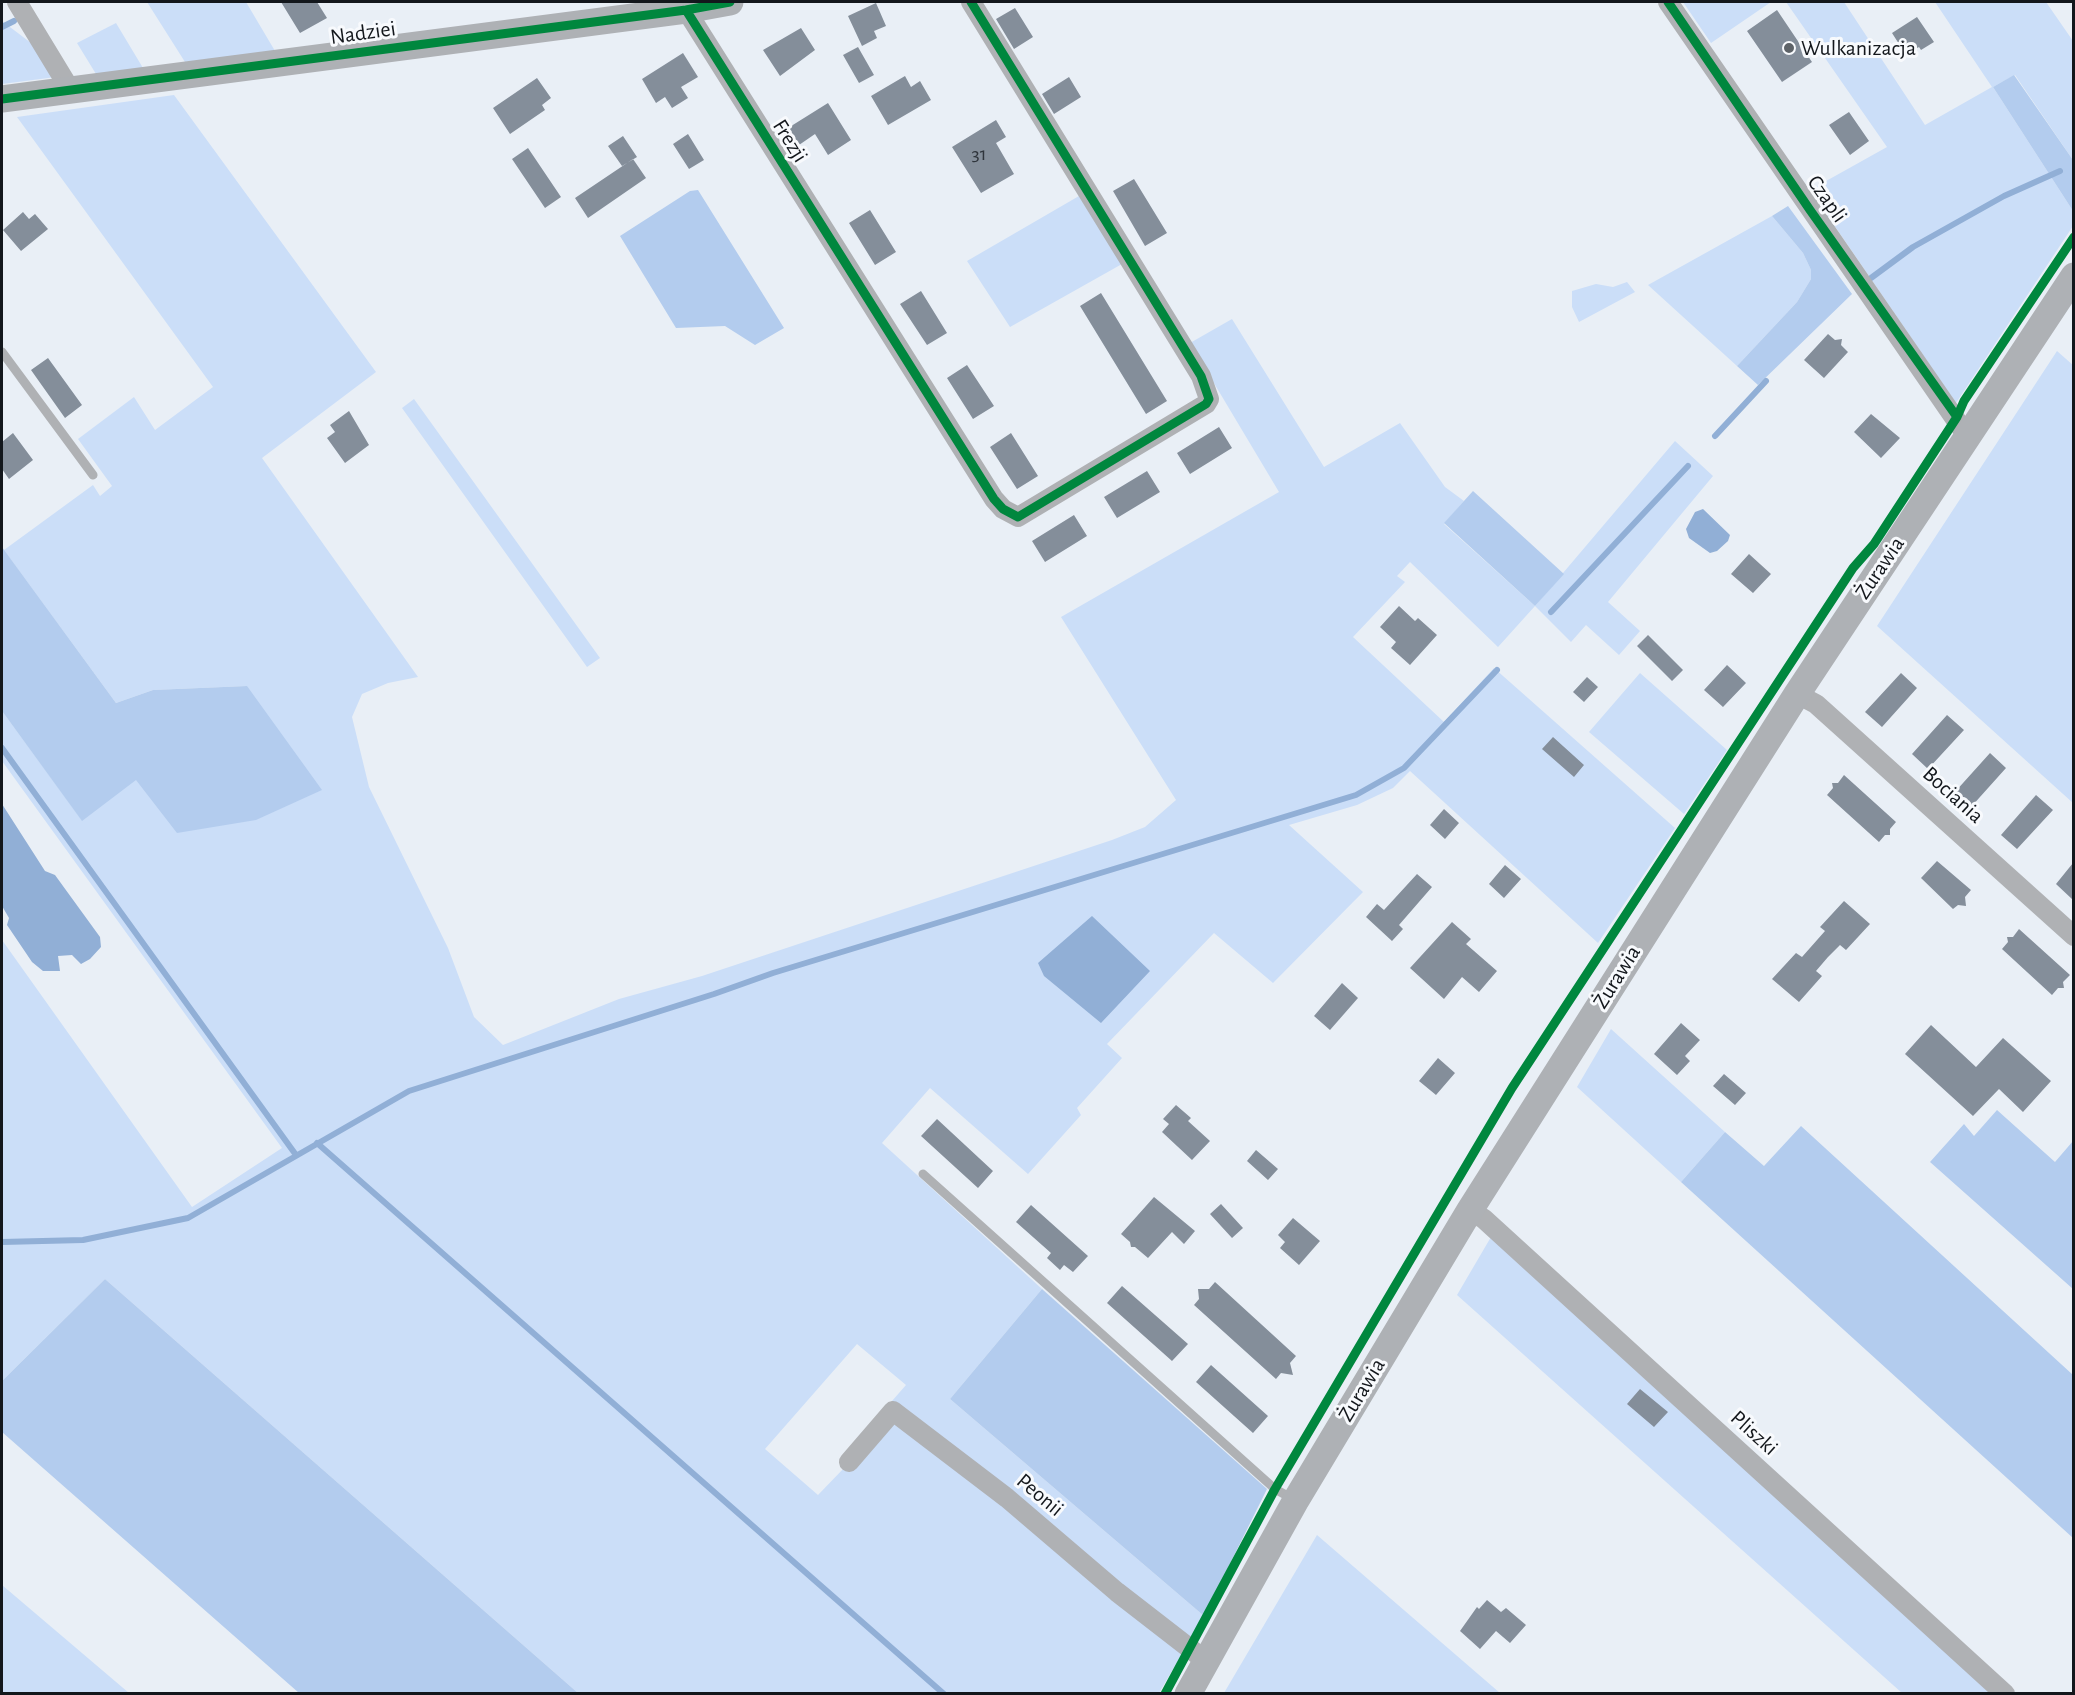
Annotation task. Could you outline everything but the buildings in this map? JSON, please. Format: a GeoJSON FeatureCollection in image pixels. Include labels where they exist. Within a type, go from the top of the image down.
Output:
{"type":"FeatureCollection","features":[{"type":"Feature","properties":{"kind":"main road","name":"Nadziei"},"geometry":{"type":"LineString","coordinates":[[2,99],[686,10],[730,2]]}},
{"type":"Feature","properties":{"kind":"main road","name":"Żurawia"},"geometry":{"type":"LineString","coordinates":[[1188,1694],[1296,1500],[1470,1210],[1797,694],[1962,426],[2073,276]]}},
{"type":"Feature","properties":{"kind":"street"},"geometry":{"type":"LineString","coordinates":[[17,2],[70,91]]}},
{"type":"Feature","properties":{"kind":"street","name":"Frezji"},"geometry":{"type":"LineString","coordinates":[[686,10],[994,499],[1003,509],[1018,517],[1206,404],[1209,399],[1201,376],[971,2]]}},
{"type":"Feature","properties":{"kind":"street","name":"Czapli"},"geometry":{"type":"LineString","coordinates":[[1668,2],[1810,210],[1962,426]]}},
{"type":"Feature","properties":{"kind":"street","name":"Bociania"},"geometry":{"type":"LineString","coordinates":[[1797,694],[1816,704],[2073,936]]}},
{"type":"Feature","properties":{"kind":"street","name":"Pliszki"},"geometry":{"type":"LineString","coordinates":[[1470,1210],[1493,1227],[2005,1694]]}},
{"type":"Feature","properties":{"kind":"street","name":"Peonii"},"geometry":{"type":"LineString","coordinates":[[849,1462],[893,1412],[1008,1498],[1117,1592],[1206,1661]]}},
{"type":"Feature","properties":{"kind":"lane"},"geometry":{"type":"LineString","coordinates":[[2,352],[93,475]]}},
{"type":"Feature","properties":{"kind":"lane"},"geometry":{"type":"LineString","coordinates":[[923,1174],[1275,1489],[1296,1500]]}},
{"type":"Feature","properties":{"kind":"shaded area"},"geometry":{"type":"Polygon","coordinates":[[[147,2],[246,2],[275,51],[185,62],[147,2]]]}},
{"type":"Feature","properties":{"kind":"shaded area"},"geometry":{"type":"Polygon","coordinates":[[[1683,2],[1771,2],[1711,43],[1683,2]]]}},
{"type":"Feature","properties":{"kind":"shaded area"},"geometry":{"type":"Polygon","coordinates":[[[1786,2],[1844,2],[1925,125],[1992,87],[1935,2],[2046,2],[2073,41],[2073,160],[2015,75],[1993,87],[2073,211],[2073,226],[1956,403],[1810,190],[1887,147],[1786,2]]]}},
{"type":"Feature","properties":{"kind":"shaded area"},"geometry":{"type":"Polygon","coordinates":[[[2,21],[39,49],[56,77],[2,84],[2,21]]]}},
{"type":"Feature","properties":{"kind":"shaded area"},"geometry":{"type":"Polygon","coordinates":[[[116,23],[143,68],[96,74],[77,43],[116,23]]]}},
{"type":"Feature","properties":{"kind":"shaded area"},"geometry":{"type":"Polygon","coordinates":[[[2014,75],[2073,160],[2073,211],[1993,87],[2014,75]]]}},
{"type":"Feature","properties":{"kind":"shaded area"},"geometry":{"type":"Polygon","coordinates":[[[174,95],[376,372],[262,458],[418,677],[388,683],[362,694],[352,717],[369,787],[448,948],[474,1017],[503,1045],[619,999],[702,976],[1112,840],[1145,827],[1176,800],[1061,617],[1279,492],[1190,343],[1232,319],[1324,467],[1400,423],[1445,487],[1464,501],[1444,524],[1535,606],[1498,647],[1410,562],[1397,576],[1405,582],[1353,637],[1444,722],[1494,668],[1675,828],[1598,943],[1410,771],[1393,788],[1357,805],[1289,825],[1363,892],[1273,983],[1214,933],[1107,1044],[1122,1058],[1077,1108],[1081,1115],[1028,1174],[930,1088],[882,1143],[1042,1289],[950,1399],[1204,1616],[1159,1693],[578,1693],[105,1279],[2,1381],[2,940],[192,1207],[282,1148],[2,761],[2,711],[82,820],[247,686],[153,690],[116,703],[4,550],[93,485],[100,496],[112,486],[78,439],[134,397],[155,430],[213,387],[17,117],[174,95]],[[857,1344],[765,1449],[818,1495],[845,1467],[850,1472],[903,1411],[892,1401],[906,1385],[857,1344]]]}},
{"type":"Feature","properties":{"kind":"shaded area"},"geometry":{"type":"Polygon","coordinates":[[[698,190],[784,328],[755,345],[725,326],[676,328],[620,236],[690,191],[698,190]]]}},
{"type":"Feature","properties":{"kind":"shaded area"},"geometry":{"type":"Polygon","coordinates":[[[1079,196],[1122,264],[1010,327],[967,261],[1079,196]]]}},
{"type":"Feature","properties":{"kind":"shaded area"},"geometry":{"type":"Polygon","coordinates":[[[1788,206],[1852,294],[1758,385],[1737,366],[1797,302],[1811,279],[1811,270],[1803,253],[1772,216],[1788,206]]]}},
{"type":"Feature","properties":{"kind":"shaded area"},"geometry":{"type":"Polygon","coordinates":[[[1772,216],[1803,253],[1811,270],[1811,279],[1797,302],[1737,366],[1648,285],[1772,216]]]}},
{"type":"Feature","properties":{"kind":"shaded area"},"geometry":{"type":"Polygon","coordinates":[[[1627,282],[1635,292],[1579,322],[1572,307],[1572,291],[1596,284],[1613,287],[1627,282]]]}},
{"type":"Feature","properties":{"kind":"shaded area"},"geometry":{"type":"Polygon","coordinates":[[[2057,351],[2074,366],[2073,803],[1877,626],[2057,351]]]}},
{"type":"Feature","properties":{"kind":"shaded area"},"geometry":{"type":"Polygon","coordinates":[[[414,399],[600,658],[587,667],[402,408],[414,399]]]}},
{"type":"Feature","properties":{"kind":"shaded area"},"geometry":{"type":"Polygon","coordinates":[[[1675,441],[1713,476],[1608,602],[1640,631],[1619,655],[1586,625],[1571,642],[1535,606],[1675,441]]]}},
{"type":"Feature","properties":{"kind":"shaded area"},"geometry":{"type":"Polygon","coordinates":[[[1473,491],[1564,574],[1535,606],[1444,523],[1473,491]]]}},
{"type":"Feature","properties":{"kind":"shaded area"},"geometry":{"type":"Polygon","coordinates":[[[1703,509],[1730,535],[1728,541],[1717,551],[1710,553],[1689,538],[1686,529],[1695,512],[1703,509]]]}},
{"type":"Feature","properties":{"kind":"shaded area"},"geometry":{"type":"Polygon","coordinates":[[[2,547],[116,703],[153,690],[247,686],[322,790],[256,820],[177,833],[136,780],[82,821],[2,711],[2,547]]]}},
{"type":"Feature","properties":{"kind":"shaded area"},"geometry":{"type":"Polygon","coordinates":[[[1640,673],[1727,750],[1684,814],[1589,732],[1640,673]]]}},
{"type":"Feature","properties":{"kind":"shaded area"},"geometry":{"type":"Polygon","coordinates":[[[2,804],[45,871],[55,875],[100,937],[101,947],[90,959],[81,964],[72,955],[58,956],[60,971],[43,971],[32,962],[7,925],[9,918],[2,906],[2,804]]]}},
{"type":"Feature","properties":{"kind":"shaded area"},"geometry":{"type":"Polygon","coordinates":[[[1092,916],[1150,971],[1101,1023],[1044,976],[1038,963],[1092,916]]]}},
{"type":"Feature","properties":{"kind":"shaded area"},"geometry":{"type":"Polygon","coordinates":[[[1611,1029],[1725,1132],[1681,1182],[1577,1087],[1611,1029]]]}},
{"type":"Feature","properties":{"kind":"shaded area"},"geometry":{"type":"Polygon","coordinates":[[[1997,1110],[2055,1162],[2073,1141],[2073,1289],[1930,1162],[1964,1124],[1974,1136],[1997,1110]]]}},
{"type":"Feature","properties":{"kind":"shaded area"},"geometry":{"type":"Polygon","coordinates":[[[1801,1126],[2073,1375],[2073,1538],[1681,1182],[1725,1132],[1764,1166],[1801,1126]]]}},
{"type":"Feature","properties":{"kind":"shaded area"},"geometry":{"type":"Polygon","coordinates":[[[1491,1237],[1994,1693],[1902,1693],[1457,1295],[1491,1237]]]}},
{"type":"Feature","properties":{"kind":"shaded area"},"geometry":{"type":"Polygon","coordinates":[[[105,1279],[578,1693],[299,1693],[2,1432],[2,1381],[105,1279]]]}},
{"type":"Feature","properties":{"kind":"shaded area"},"geometry":{"type":"Polygon","coordinates":[[[1042,1289],[1267,1489],[1204,1616],[950,1399],[1042,1289]]]}},
{"type":"Feature","properties":{"kind":"shaded area"},"geometry":{"type":"Polygon","coordinates":[[[1317,1535],[1500,1693],[1224,1693],[1317,1535]]]}},
{"type":"Feature","properties":{"kind":"shaded area"},"geometry":{"type":"Polygon","coordinates":[[[2,1585],[129,1693],[2,1693],[2,1585]]]}},
{"type":"Feature","properties":{"kind":"waterway"},"geometry":{"type":"LineString","coordinates":[[2,27],[14,21]]}},
{"type":"Feature","properties":{"kind":"waterway"},"geometry":{"type":"LineString","coordinates":[[1871,278],[1913,247],[2004,196],[2060,171]]}},
{"type":"Feature","properties":{"kind":"waterway"},"geometry":{"type":"LineString","coordinates":[[1715,436],[1766,381]]}},
{"type":"Feature","properties":{"kind":"waterway"},"geometry":{"type":"LineString","coordinates":[[1551,612],[1688,466]]}},
{"type":"Feature","properties":{"kind":"waterway"},"geometry":{"type":"LineString","coordinates":[[2,1242],[83,1240],[188,1218],[409,1091],[773,973],[1356,795],[1404,768],[1497,670]]}},
{"type":"Feature","properties":{"kind":"waterway"},"geometry":{"type":"LineString","coordinates":[[2,748],[296,1155]]}},
{"type":"Feature","properties":{"kind":"waterway"},"geometry":{"type":"LineString","coordinates":[[317,1143],[944,1694]]}},
{"type":"Feature","properties":{"kind":"cycle path"},"geometry":{"type":"LineString","coordinates":[[2,99],[686,10],[730,2]]}},
{"type":"Feature","properties":{"kind":"cycle path"},"geometry":{"type":"LineString","coordinates":[[686,10],[994,499],[1003,509],[1018,517],[1206,404],[1209,399],[1201,376],[971,2]]}},
{"type":"Feature","properties":{"kind":"cycle path"},"geometry":{"type":"LineString","coordinates":[[1668,2],[1810,210],[1957,417]]}},
{"type":"Feature","properties":{"kind":"cycle path"},"geometry":{"type":"LineString","coordinates":[[1165,1694],[1275,1489],[1512,1088],[1853,568],[1874,544],[1957,417],[1964,401],[2074,237]]}},
{"type":"Feature","properties":{"kind":"place","name":"Wulkanizacja"},"geometry":{"type":"Point","coordinates":[1789,48]}}]}
